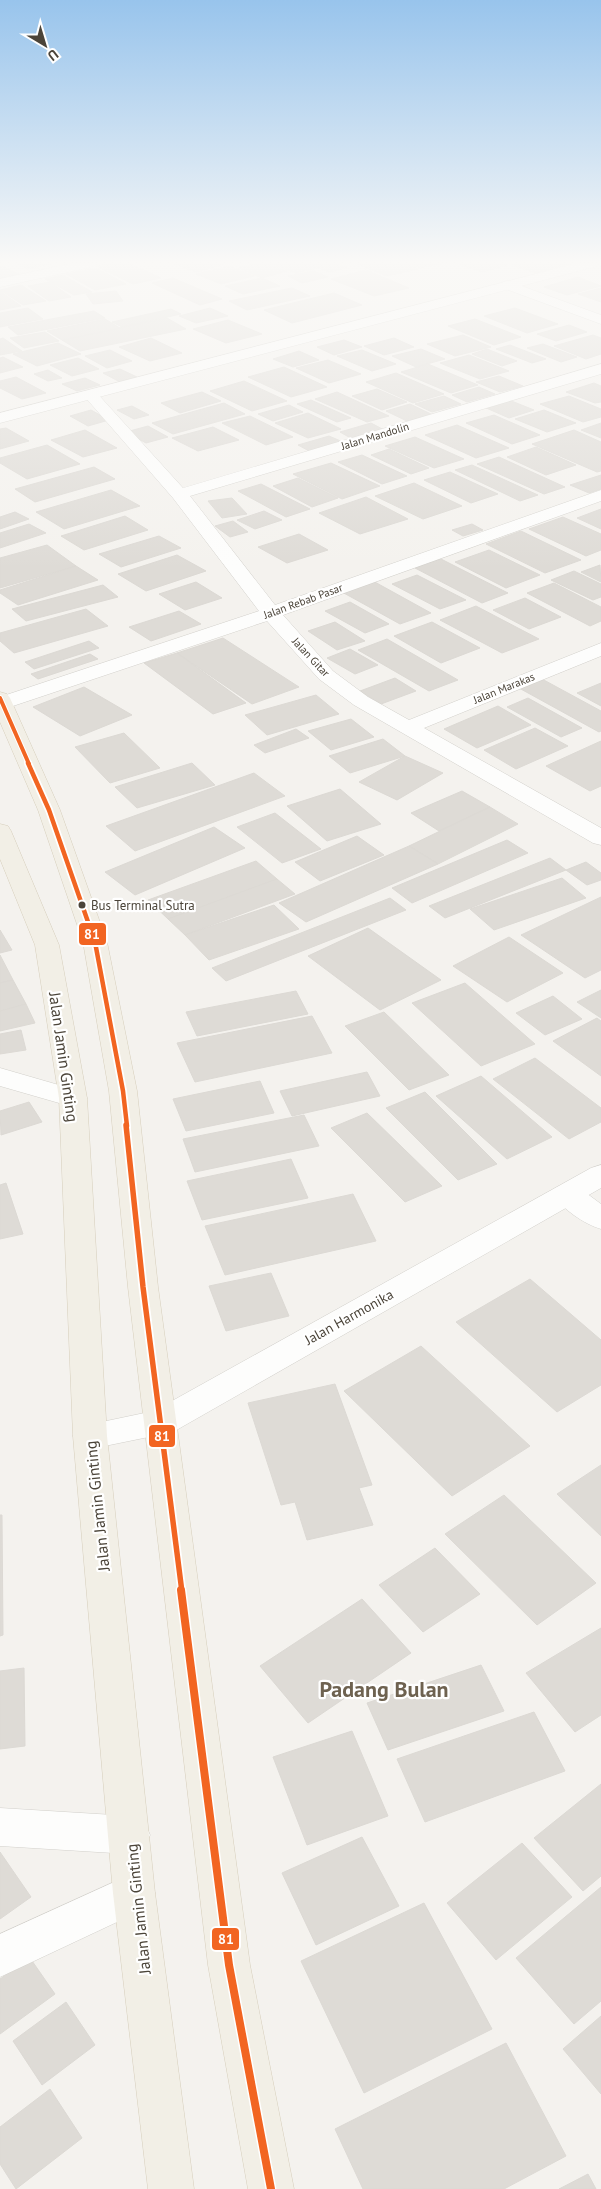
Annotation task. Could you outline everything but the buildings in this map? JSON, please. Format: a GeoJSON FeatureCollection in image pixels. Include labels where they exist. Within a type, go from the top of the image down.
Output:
{"type":"FeatureCollection","features":[{"type":"Feature","properties":{"kind":"main road"},"geometry":{"type":"LineString","coordinates":[[2,700],[48,810],[96,942],[123,1091],[143,1287],[229,1966],[271,2189]]}},
{"type":"Feature","properties":{"kind":"main road","name":"Jalan Jamin Ginting"},"geometry":{"type":"LineString","coordinates":[[0,830],[47,945],[73,1098],[90,1436],[130,1835],[134,1893],[172,2189]]}},
{"type":"Feature","properties":{"kind":"street"},"geometry":{"type":"LineString","coordinates":[[0,418],[201,365]]}},
{"type":"Feature","properties":{"kind":"street","name":"Jalan Mandolin"},"geometry":{"type":"LineString","coordinates":[[179,494],[601,368]]}},
{"type":"Feature","properties":{"kind":"street","name":"Jalan Gitar"},"geometry":{"type":"LineString","coordinates":[[90,394],[179,494],[271,613],[326,675],[361,702],[601,838]]}},
{"type":"Feature","properties":{"kind":"street","name":"Jalan Rebab Pasar"},"geometry":{"type":"LineString","coordinates":[[2,700],[271,613],[601,494]]}},
{"type":"Feature","properties":{"kind":"street","name":"Jalan Marakas"},"geometry":{"type":"LineString","coordinates":[[407,728],[601,649]]}},
{"type":"Feature","properties":{"kind":"street"},"geometry":{"type":"LineString","coordinates":[[0,1076],[73,1098]]}},
{"type":"Feature","properties":{"kind":"street","name":"Jalan Harmonika"},"geometry":{"type":"LineString","coordinates":[[90,1436],[161,1423],[601,1175]]}},
{"type":"Feature","properties":{"kind":"street"},"geometry":{"type":"LineString","coordinates":[[568,1194],[601,1219]]}},
{"type":"Feature","properties":{"kind":"street"},"geometry":{"type":"LineString","coordinates":[[0,1827],[130,1835]]}},
{"type":"Feature","properties":{"kind":"street"},"geometry":{"type":"LineString","coordinates":[[0,1956],[134,1893]]}},
{"type":"Feature","properties":{"kind":"transit line","name":"81"},"geometry":{"type":"LineString","coordinates":[[0,698],[49,810],[95,942],[123,1091],[143,1287],[229,1965],[271,2189]]}},
{"type":"Feature","properties":{"kind":"place","name":"Bus Terminal Sutra"},"geometry":{"type":"Point","coordinates":[82,905]}},
{"type":"Feature","properties":{"kind":"district","name":"Padang Bulan"},"geometry":{"type":"Point","coordinates":[384,1689]}}]}
